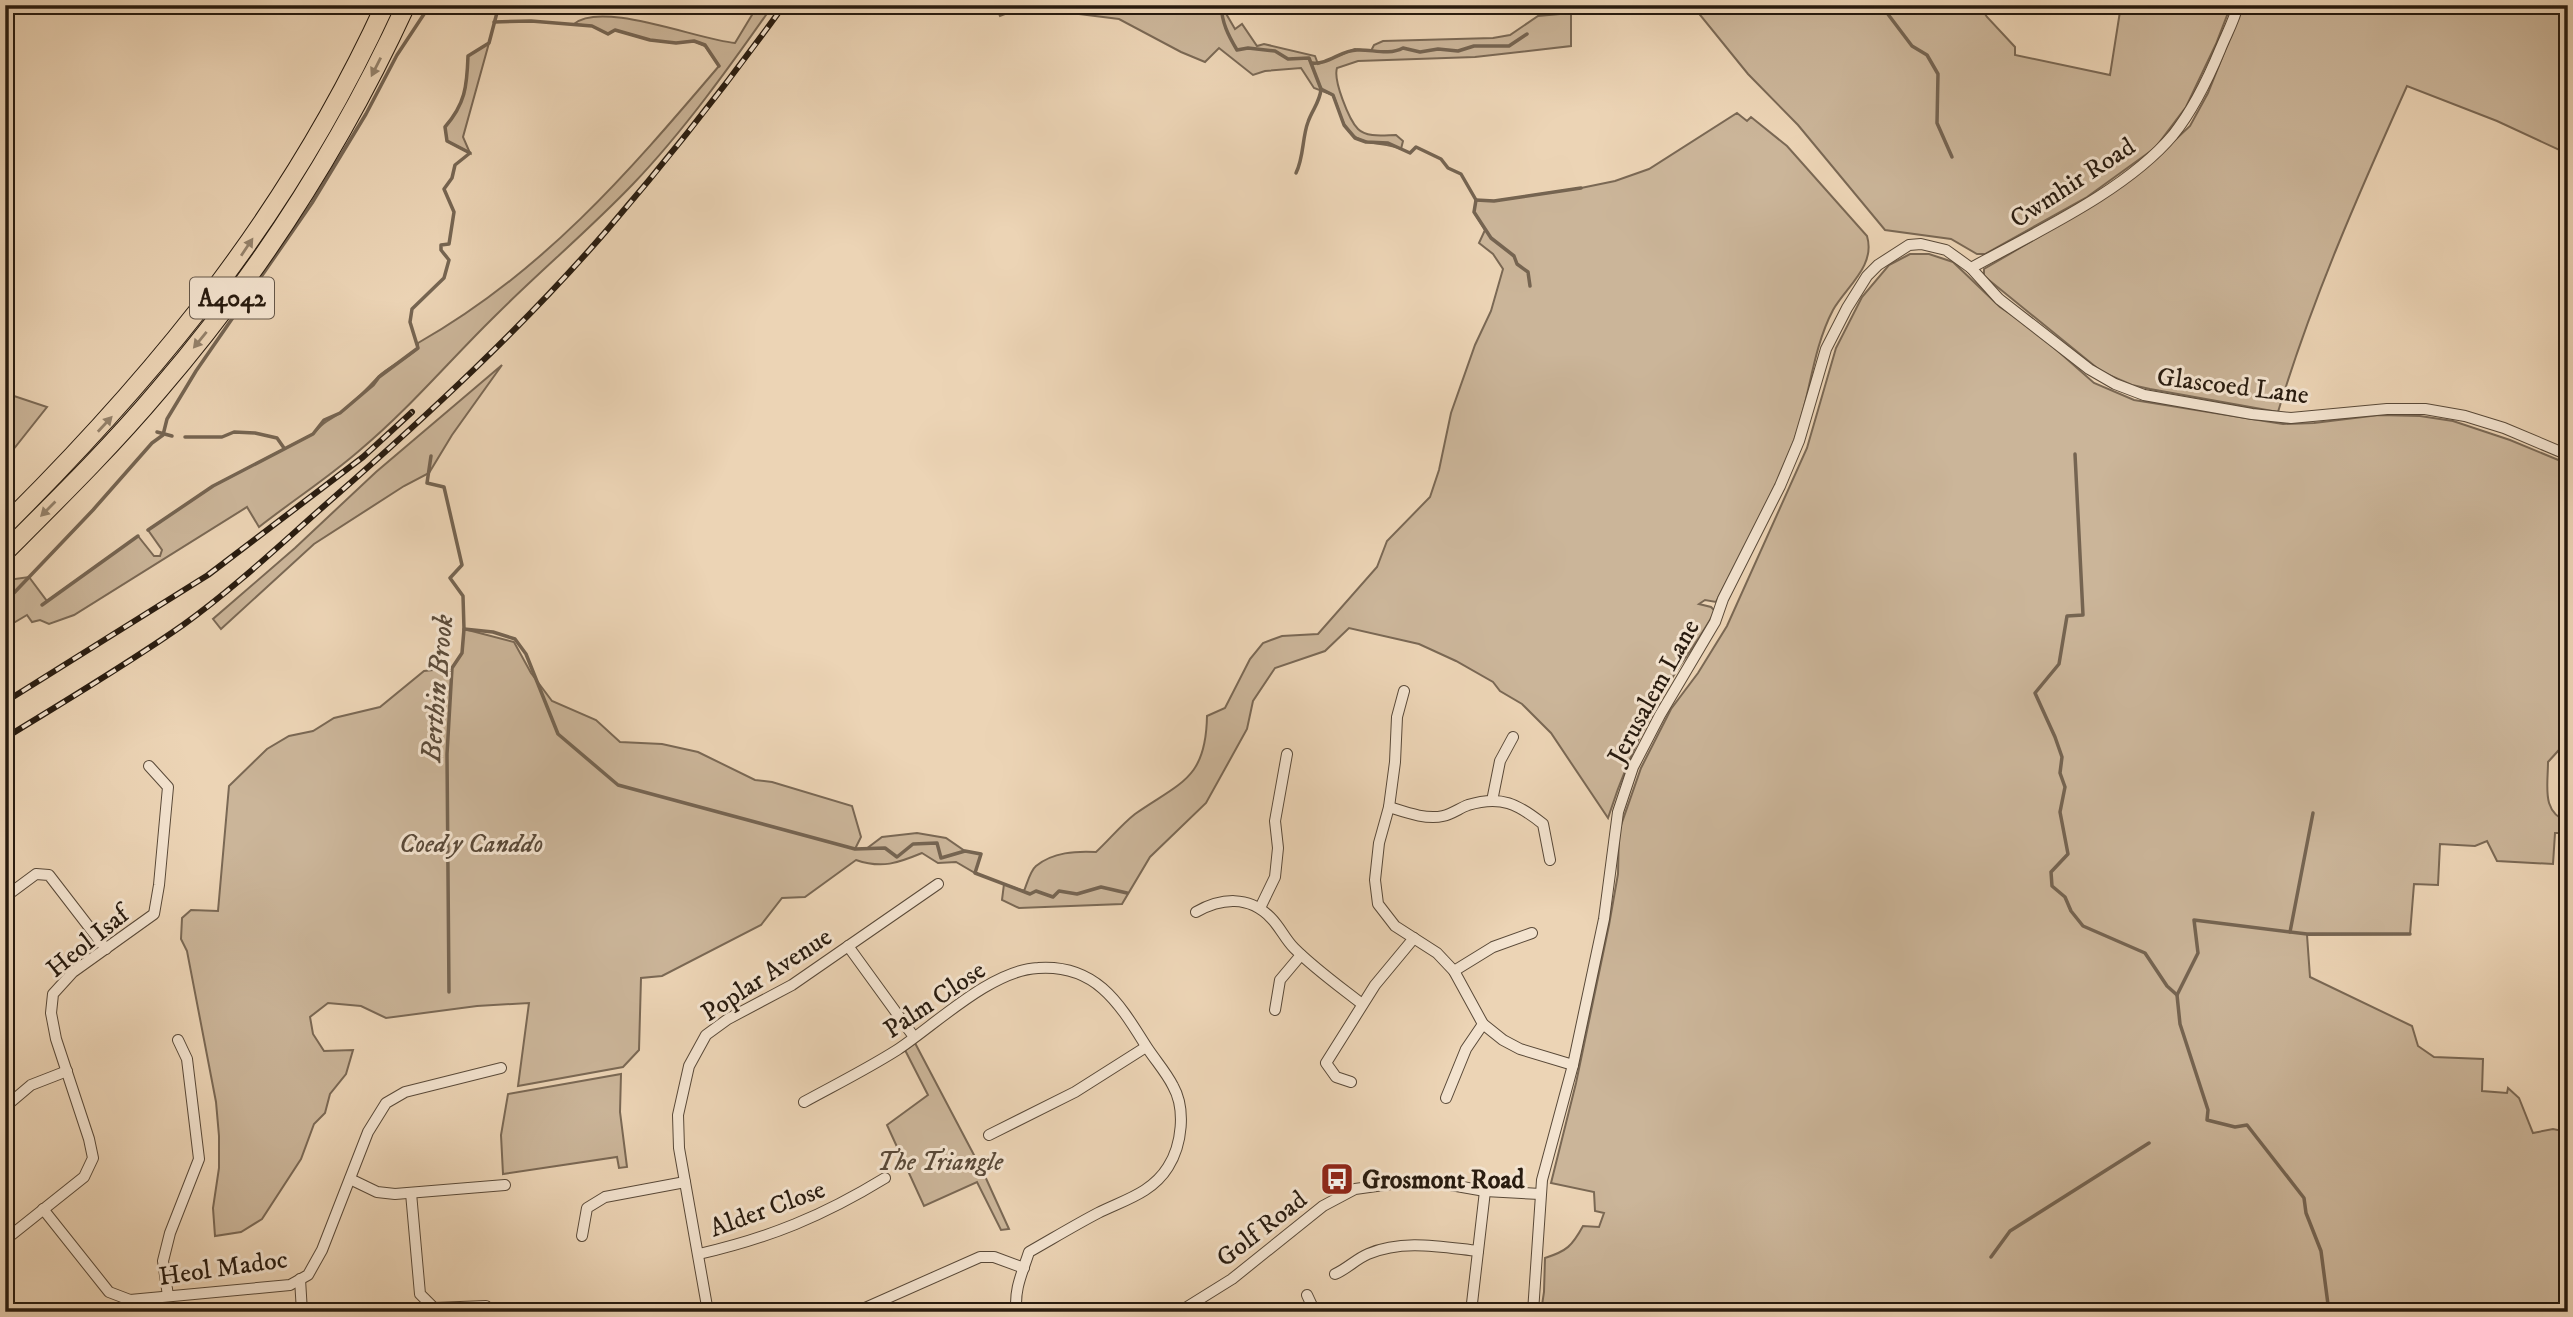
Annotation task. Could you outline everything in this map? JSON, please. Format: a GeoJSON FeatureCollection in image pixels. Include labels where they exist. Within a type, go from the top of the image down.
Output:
{"type":"FeatureCollection","features":[{"type":"Feature","properties":{"kind":"highway","name":"A4042"},"geometry":{"type":"LineString","coordinates":[[5,525],[114,414],[164,356],[223,280],[299,168],[352,74],[385,5]]}},
{"type":"Feature","properties":{"kind":"highway","name":"A4042"},"geometry":{"type":"LineString","coordinates":[[5,552],[130,424],[234,297],[312,181],[368,83],[405,5]]}},
{"type":"Feature","properties":{"kind":"street","name":"Cwmhir Road"},"geometry":{"type":"LineString","coordinates":[[1971,268],[2099,195],[2156,152],[2193,106],[2216,61],[2238,5]]}},
{"type":"Feature","properties":{"kind":"street","name":"Jerusalem Lane"},"geometry":{"type":"LineString","coordinates":[[1533,1312],[1540,1194],[1573,1065],[1604,919],[1615,824],[1633,767],[1715,622],[1723,600],[1758,534],[1799,441],[1826,349],[1867,276],[1909,245],[1921,244],[1946,250],[1971,268]]}},
{"type":"Feature","properties":{"kind":"street","name":"Glascoed Lane"},"geometry":{"type":"LineString","coordinates":[[1971,268],[1999,299],[2089,369],[2115,384],[2144,395],[2291,418],[2387,409],[2425,409],[2465,416],[2504,428],[2568,455]]}},
{"type":"Feature","properties":{"kind":"street"},"geometry":{"type":"LineString","coordinates":[[1404,691],[1397,717],[1389,807],[1379,843],[1375,880],[1378,904],[1395,926],[1437,953],[1454,971],[1482,1024],[1520,1049],[1573,1065]]}},
{"type":"Feature","properties":{"kind":"street"},"geometry":{"type":"LineString","coordinates":[[1492,801],[1500,761],[1513,737]]}},
{"type":"Feature","properties":{"kind":"street"},"geometry":{"type":"LineString","coordinates":[[1260,908],[1275,877],[1278,848],[1275,821],[1287,754]]}},
{"type":"Feature","properties":{"kind":"street","name":"Heol Isaf"},"geometry":{"type":"LineString","coordinates":[[5,1240],[84,1177],[93,1158],[54,1026],[51,1013],[52,994],[73,972],[154,914],[168,787],[149,766]]}},
{"type":"Feature","properties":{"kind":"street"},"geometry":{"type":"LineString","coordinates":[[1389,807],[1418,815],[1442,816],[1469,805],[1500,800],[1524,809],[1543,824],[1549,860]]}},
{"type":"Feature","properties":{"kind":"street"},"geometry":{"type":"LineString","coordinates":[[5,897],[36,874],[49,875],[106,949]]}},
{"type":"Feature","properties":{"kind":"street","name":"Poplar Avenue"},"geometry":{"type":"LineString","coordinates":[[708,1312],[679,1148],[678,1115],[689,1066],[706,1035],[728,1019],[792,985],[938,884]]}},
{"type":"Feature","properties":{"kind":"street"},"geometry":{"type":"LineString","coordinates":[[1196,912],[1210,904],[1227,901],[1245,901],[1260,908],[1272,918],[1301,955],[1362,1004]]}},
{"type":"Feature","properties":{"kind":"street"},"geometry":{"type":"LineString","coordinates":[[1454,971],[1493,947],[1532,933]]}},
{"type":"Feature","properties":{"kind":"street"},"geometry":{"type":"LineString","coordinates":[[1351,1082],[1336,1077],[1326,1063],[1362,1004],[1414,938]]}},
{"type":"Feature","properties":{"kind":"street"},"geometry":{"type":"LineString","coordinates":[[848,946],[914,1037]]}},
{"type":"Feature","properties":{"kind":"street"},"geometry":{"type":"LineString","coordinates":[[1275,1010],[1280,980],[1301,955]]}},
{"type":"Feature","properties":{"kind":"street","name":"Palm Close"},"geometry":{"type":"LineString","coordinates":[[804,1102],[860,1072],[970,996],[1007,976],[1035,967],[1062,969],[1087,976],[1109,993],[1174,1087],[1181,1112],[1180,1139],[1168,1168],[1148,1191],[1098,1213],[1029,1252],[1024,1268]]}},
{"type":"Feature","properties":{"kind":"street"},"geometry":{"type":"LineString","coordinates":[[1446,1098],[1466,1049],[1482,1024]]}},
{"type":"Feature","properties":{"kind":"street"},"geometry":{"type":"LineString","coordinates":[[168,1296],[163,1261],[170,1233],[199,1159],[187,1059],[178,1040]]}},
{"type":"Feature","properties":{"kind":"street"},"geometry":{"type":"LineString","coordinates":[[989,1135],[1074,1092],[1146,1047]]}},
{"type":"Feature","properties":{"kind":"street","name":"Heol Madoc"},"geometry":{"type":"LineString","coordinates":[[43,1209],[109,1292],[130,1300],[290,1285],[308,1275],[322,1250],[368,1132],[386,1104],[405,1092],[501,1068]]}},
{"type":"Feature","properties":{"kind":"street"},"geometry":{"type":"LineString","coordinates":[[5,1107],[31,1084],[67,1070]]}},
{"type":"Feature","properties":{"kind":"street","name":"Alder Close"},"geometry":{"type":"LineString","coordinates":[[699,1254],[750,1242],[799,1224],[885,1178]]}},
{"type":"Feature","properties":{"kind":"street"},"geometry":{"type":"LineString","coordinates":[[350,1180],[377,1192],[395,1194],[505,1185]]}},
{"type":"Feature","properties":{"kind":"street"},"geometry":{"type":"LineString","coordinates":[[582,1236],[587,1208],[605,1197],[685,1182]]}},
{"type":"Feature","properties":{"kind":"street","name":"Golf Road"},"geometry":{"type":"LineString","coordinates":[[1179,1312],[1232,1279],[1324,1206],[1355,1189],[1398,1183],[1445,1184],[1485,1191],[1540,1194]]}},
{"type":"Feature","properties":{"kind":"street"},"geometry":{"type":"LineString","coordinates":[[1471,1312],[1485,1191]]}},
{"type":"Feature","properties":{"kind":"street"},"geometry":{"type":"LineString","coordinates":[[411,1193],[420,1294],[434,1308],[486,1306]]}},
{"type":"Feature","properties":{"kind":"street"},"geometry":{"type":"LineString","coordinates":[[1335,1274],[1365,1255],[1388,1247],[1421,1245],[1478,1251]]}},
{"type":"Feature","properties":{"kind":"street"},"geometry":{"type":"LineString","coordinates":[[856,1312],[980,1257],[994,1257],[1024,1268],[1015,1304],[1017,1312]]}},
{"type":"Feature","properties":{"kind":"street"},"geometry":{"type":"LineString","coordinates":[[300,1279],[302,1312]]}},
{"type":"Feature","properties":{"kind":"street"},"geometry":{"type":"LineString","coordinates":[[1307,1295],[1315,1312]]}},
{"type":"Feature","properties":{"kind":"green space"},"geometry":{"type":"Polygon","coordinates":[[[758,5],[773,5],[706,97],[652,164],[495,316],[395,418],[348,460],[259,527],[247,507],[74,615],[49,624],[40,620],[32,622],[27,615],[5,628],[5,577],[8,580],[29,577],[47,601],[138,536],[154,556],[160,556],[162,550],[148,530],[213,486],[313,434],[348,407],[382,373],[418,348],[418,343],[505,285],[581,218],[651,145],[719,66],[705,46],[694,41],[676,43],[650,40],[615,30],[608,34],[592,26],[574,24],[587,18],[605,16],[651,23],[735,43],[758,5]]]}},
{"type":"Feature","properties":{"kind":"green space"},"geometry":{"type":"Polygon","coordinates":[[[995,5],[1221,5],[1235,29],[1242,24],[1257,46],[1264,44],[1315,56],[1318,64],[1355,49],[1371,51],[1374,45],[1383,41],[1493,38],[1510,35],[1538,16],[1571,13],[1571,46],[1475,57],[1358,61],[1337,68],[1337,81],[1343,100],[1358,129],[1371,135],[1396,135],[1403,141],[1401,149],[1357,138],[1342,120],[1333,95],[1314,88],[1301,68],[1265,71],[1253,75],[1219,48],[1205,62],[1119,19],[1023,7],[1000,16],[995,5]]]}},
{"type":"Feature","properties":{"kind":"green space"},"geometry":{"type":"Polygon","coordinates":[[[1692,5],[1979,5],[2015,47],[2015,55],[2110,75],[2121,5],[2231,5],[2186,107],[2155,148],[2087,197],[1985,254],[1977,254],[1951,239],[1885,230],[1798,125],[1748,74],[1692,5]]]}},
{"type":"Feature","properties":{"kind":"green space"},"geometry":{"type":"Polygon","coordinates":[[[2243,5],[2568,5],[2568,154],[2497,121],[2407,86],[2321,287],[2278,412],[2132,385],[2102,372],[1984,276],[1984,269],[2042,235],[2157,157],[2190,126],[2208,93],[2243,5]]]}},
{"type":"Feature","properties":{"kind":"green space"},"geometry":{"type":"Polygon","coordinates":[[[489,43],[463,137],[470,153],[447,141],[445,127],[457,111],[464,94],[468,56],[489,43]]]}},
{"type":"Feature","properties":{"kind":"green space"},"geometry":{"type":"Polygon","coordinates":[[[1737,113],[1747,121],[1751,117],[1787,146],[1867,236],[1869,247],[1864,267],[1833,310],[1826,325],[1800,422],[1778,480],[1716,602],[1705,600],[1699,604],[1715,611],[1645,726],[1608,818],[1551,733],[1522,704],[1500,691],[1493,682],[1419,644],[1349,628],[1325,651],[1275,668],[1253,701],[1247,729],[1206,803],[1150,857],[1122,904],[1019,908],[1002,900],[1004,884],[1024,891],[1032,871],[1043,861],[1065,853],[1096,852],[1135,814],[1188,777],[1202,753],[1207,716],[1225,708],[1250,659],[1263,643],[1282,636],[1318,634],[1377,567],[1387,541],[1430,497],[1439,470],[1451,413],[1475,345],[1491,311],[1503,269],[1493,254],[1479,243],[1485,230],[1474,212],[1476,200],[1494,201],[1615,181],[1649,169],[1737,113]]]}},
{"type":"Feature","properties":{"kind":"green space"},"geometry":{"type":"Polygon","coordinates":[[[1910,254],[1929,254],[1953,262],[2000,307],[2034,330],[2094,383],[2134,400],[2283,424],[2379,415],[2420,416],[2453,421],[2510,440],[2568,464],[2568,740],[2548,762],[2547,789],[2553,812],[2568,822],[2568,833],[2555,833],[2553,864],[2497,861],[2487,841],[2475,846],[2440,844],[2438,885],[2414,884],[2410,934],[2307,935],[2310,977],[2412,1026],[2418,1046],[2434,1057],[2483,1059],[2482,1091],[2507,1093],[2508,1088],[2519,1098],[2533,1133],[2553,1129],[2568,1132],[2568,1312],[1541,1312],[1545,1258],[1568,1247],[1583,1226],[1599,1227],[1604,1213],[1595,1211],[1594,1192],[1551,1183],[1576,1083],[1609,925],[1618,874],[1619,831],[1641,768],[1671,709],[1698,673],[1727,626],[1807,448],[1836,348],[1862,297],[1889,265],[1910,254]]]}},
{"type":"Feature","properties":{"kind":"green space"},"geometry":{"type":"Polygon","coordinates":[[[502,365],[452,435],[429,473],[314,544],[221,629],[213,619],[295,548],[376,472],[502,365]]]}},
{"type":"Feature","properties":{"kind":"green space"},"geometry":{"type":"Polygon","coordinates":[[[5,393],[47,407],[5,460],[5,393]]]}},
{"type":"Feature","properties":{"kind":"green space","name":"Coed y Canddo"},"geometry":{"type":"Polygon","coordinates":[[[464,629],[514,642],[531,673],[552,701],[596,720],[620,742],[662,744],[698,752],[755,780],[772,782],[852,806],[861,837],[855,849],[866,849],[882,837],[917,833],[946,838],[965,851],[981,854],[975,873],[956,862],[938,863],[922,853],[890,864],[856,860],[805,897],[782,898],[761,925],[662,976],[641,978],[639,1050],[623,1067],[518,1086],[529,1003],[477,1006],[386,1018],[361,1006],[328,1003],[310,1017],[313,1034],[324,1051],[353,1050],[346,1074],[330,1094],[325,1113],[314,1124],[301,1159],[262,1219],[241,1232],[215,1236],[213,1208],[219,1168],[216,1102],[187,951],[181,939],[182,918],[191,910],[218,911],[229,786],[267,749],[289,736],[313,731],[334,718],[380,707],[424,671],[452,668],[462,653],[464,629]]]}},
{"type":"Feature","properties":{"kind":"green space","name":"The Triangle"},"geometry":{"type":"Polygon","coordinates":[[[915,1043],[984,1174],[1009,1229],[1001,1230],[977,1182],[924,1206],[887,1125],[928,1095],[905,1050],[915,1043]]]}},
{"type":"Feature","properties":{"kind":"green space"},"geometry":{"type":"Polygon","coordinates":[[[621,1074],[620,1112],[627,1167],[619,1168],[617,1157],[503,1174],[501,1135],[508,1094],[621,1074]]]}},
{"type":"Feature","properties":{"kind":"waterway"},"geometry":{"type":"LineString","coordinates":[[11,596],[152,443],[163,435],[167,419],[196,371],[312,203],[366,114],[397,55],[430,5]]}},
{"type":"Feature","properties":{"kind":"waterway","name":"Berthin Brook"},"geometry":{"type":"LineString","coordinates":[[148,530],[213,486],[313,434],[324,420],[340,413],[379,377],[418,348],[410,322],[412,309],[444,278],[449,260],[441,250],[441,245],[449,244],[454,212],[444,189],[452,178],[455,165],[470,153],[447,141],[445,127],[457,111],[464,94],[468,56],[489,43],[499,5]]}},
{"type":"Feature","properties":{"kind":"waterway"},"geometry":{"type":"LineString","coordinates":[[1221,5],[1226,29],[1237,50],[1248,48],[1275,51],[1288,59],[1309,58],[1321,89],[1333,95],[1344,125],[1355,138],[1366,142],[1388,143],[1410,153],[1416,147],[1441,159],[1448,168],[1461,174],[1476,200],[1474,212],[1491,238],[1514,256],[1517,264],[1528,272],[1530,286]]}},
{"type":"Feature","properties":{"kind":"waterway"},"geometry":{"type":"LineString","coordinates":[[1881,5],[1912,46],[1927,55],[1938,74],[1937,123],[1952,157]]}},
{"type":"Feature","properties":{"kind":"waterway"},"geometry":{"type":"LineString","coordinates":[[494,22],[531,21],[592,26],[608,34],[615,30],[650,40],[676,43],[694,41],[705,45],[719,66]]}},
{"type":"Feature","properties":{"kind":"waterway"},"geometry":{"type":"LineString","coordinates":[[1312,63],[1324,62],[1345,52],[1357,50],[1386,52],[1403,48],[1420,52],[1438,49],[1458,51],[1474,46],[1509,46],[1527,34]]}},
{"type":"Feature","properties":{"kind":"waterway"},"geometry":{"type":"LineString","coordinates":[[1296,173],[1306,128],[1321,89]]}},
{"type":"Feature","properties":{"kind":"waterway"},"geometry":{"type":"LineString","coordinates":[[1476,200],[1494,201],[1581,188]]}},
{"type":"Feature","properties":{"kind":"waterway"},"geometry":{"type":"LineString","coordinates":[[157,432],[172,436]]}},
{"type":"Feature","properties":{"kind":"waterway"},"geometry":{"type":"LineString","coordinates":[[185,437],[222,437],[234,432],[255,433],[277,438],[284,448]]}},
{"type":"Feature","properties":{"kind":"waterway"},"geometry":{"type":"LineString","coordinates":[[2075,454],[2083,615],[2067,616],[2059,664],[2035,693],[2062,757],[2060,773],[2065,787],[2060,812],[2068,854],[2051,872],[2052,886],[2065,897],[2071,911],[2083,926],[2145,953],[2167,986],[2177,995],[2180,1024],[2208,1110],[2207,1120],[2235,1127],[2247,1125],[2304,1198],[2306,1213],[2321,1251],[2329,1312]]}},
{"type":"Feature","properties":{"kind":"waterway","name":"Berthin Brook"},"geometry":{"type":"LineString","coordinates":[[431,456],[427,483],[444,487],[462,565],[450,578],[463,596],[464,629],[462,653],[452,668],[447,754],[449,992]]}},
{"type":"Feature","properties":{"kind":"waterway"},"geometry":{"type":"LineString","coordinates":[[42,605],[138,536]]}},
{"type":"Feature","properties":{"kind":"waterway"},"geometry":{"type":"LineString","coordinates":[[464,629],[493,632],[515,639],[526,654],[558,734],[618,785],[855,849],[885,848],[897,857],[913,844],[937,843],[941,858],[965,851],[981,854],[975,873],[1030,894],[1036,891],[1053,897],[1059,891],[1077,894],[1101,887],[1127,893]]}},
{"type":"Feature","properties":{"kind":"waterway"},"geometry":{"type":"LineString","coordinates":[[2290,932],[2313,813]]}},
{"type":"Feature","properties":{"kind":"waterway"},"geometry":{"type":"LineString","coordinates":[[2177,995],[2198,953],[2194,920],[2307,934],[2410,934]]}},
{"type":"Feature","properties":{"kind":"waterway"},"geometry":{"type":"LineString","coordinates":[[1991,1257],[2010,1231],[2149,1143]]}},
{"type":"Feature","properties":{"kind":"waterway"},"geometry":{"type":"LineString","coordinates":[[2259,1312],[2273,1312]]}},
{"type":"Feature","properties":{"kind":"railway"},"geometry":{"type":"LineString","coordinates":[[5,738],[140,654],[203,610],[259,564],[439,403],[542,301],[607,230],[698,120],[784,5]]}},
{"type":"Feature","properties":{"kind":"railway"},"geometry":{"type":"LineString","coordinates":[[5,702],[208,575],[363,457],[412,412]]}},
{"type":"Feature","properties":{"kind":"place","name":"Grosmont Road"},"geometry":{"type":"Point","coordinates":[1337,1179]}}]}
